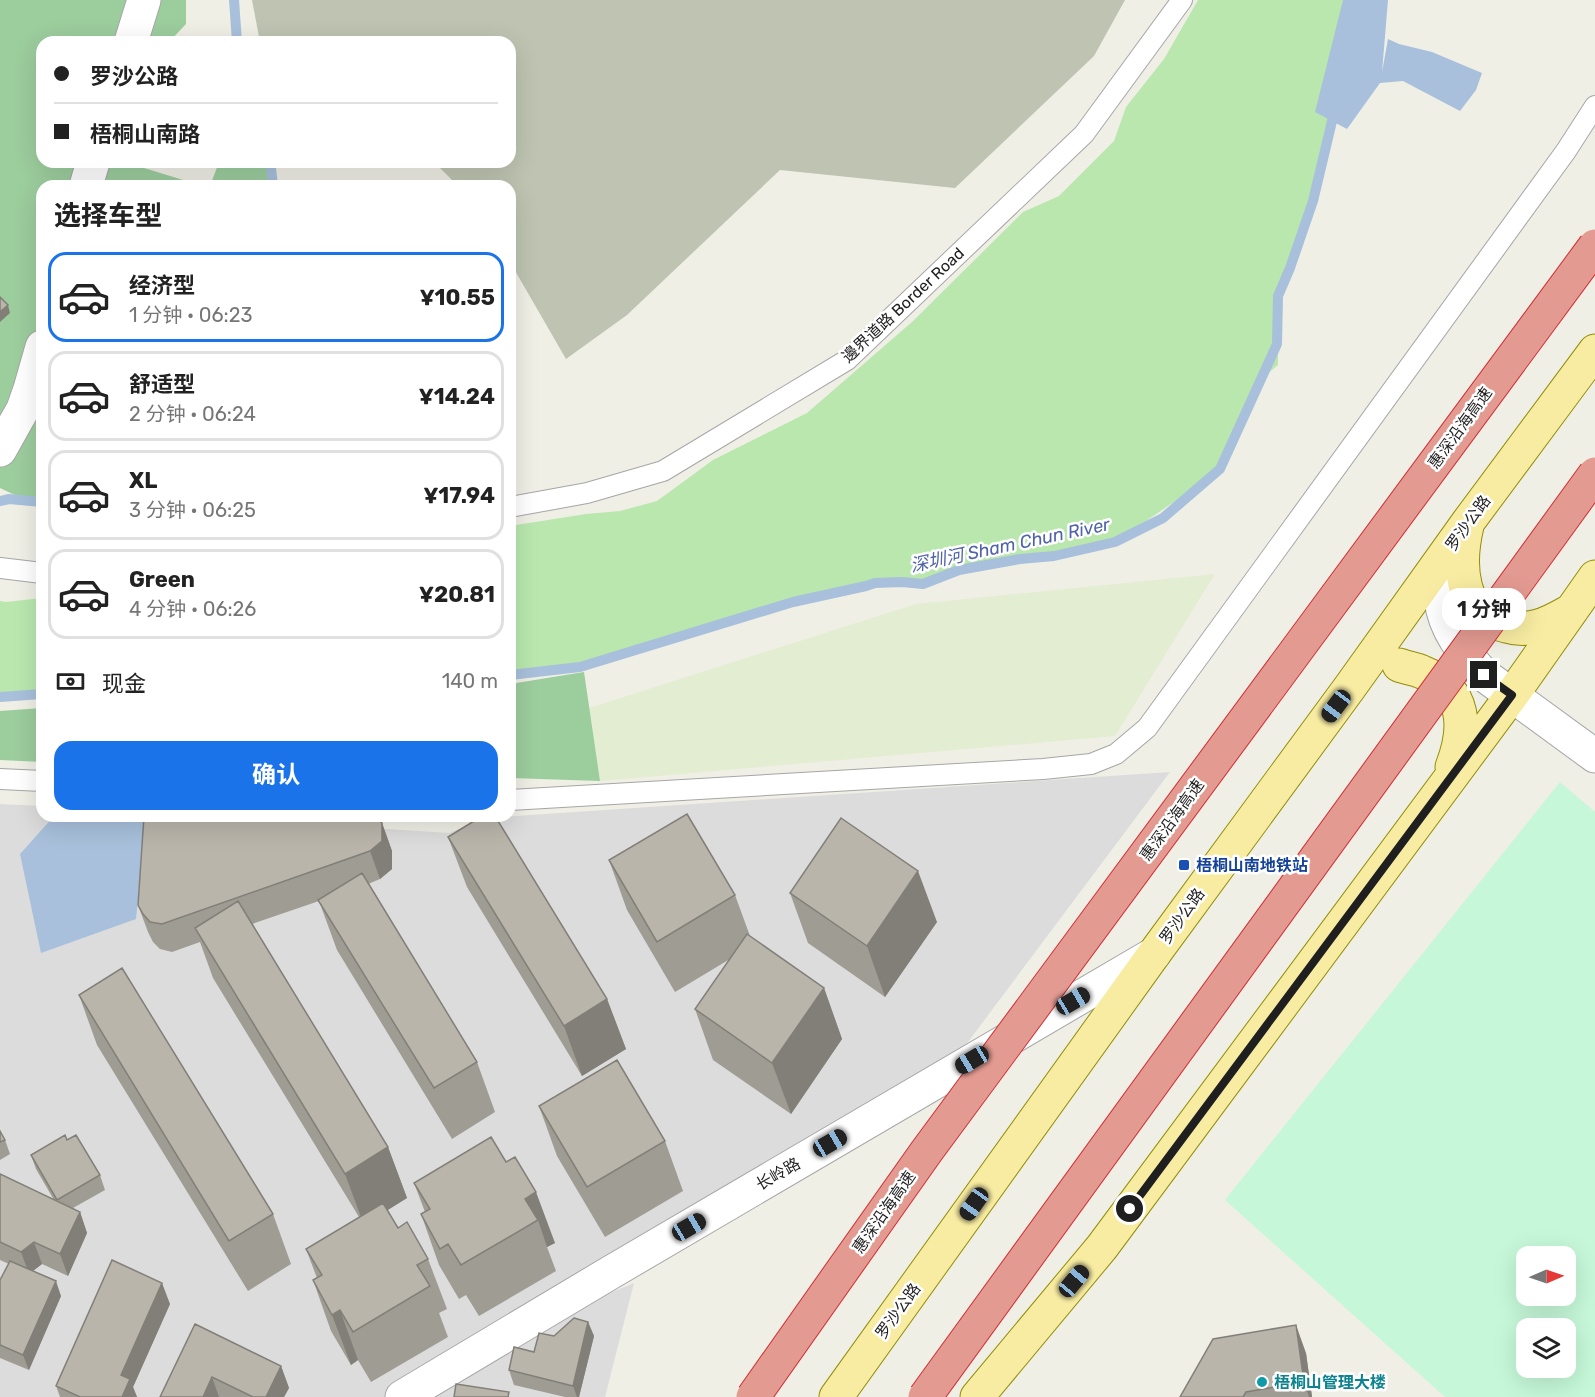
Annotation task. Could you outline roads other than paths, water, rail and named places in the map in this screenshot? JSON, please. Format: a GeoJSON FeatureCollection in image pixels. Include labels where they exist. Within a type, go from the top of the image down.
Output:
{"type":"FeatureCollection","features":[{"type":"Feature","properties":{"kind":"highway","name":"惠深沿海高速"},"geometry":{"type":"LineString","coordinates":[[753,1397],[926,1152],[1595,246]]}},
{"type":"Feature","properties":{"kind":"highway"},"geometry":{"type":"LineString","coordinates":[[925,1397],[1595,474]]}},
{"type":"Feature","properties":{"kind":"main road","name":"罗沙公路"},"geometry":{"type":"LineString","coordinates":[[836,1397],[1154,954],[1595,351]]}},
{"type":"Feature","properties":{"kind":"main road"},"geometry":{"type":"LineString","coordinates":[[1468,522],[1463,544],[1464,585],[1471,601],[1482,615],[1498,625],[1516,628],[1536,627],[1553,621],[1572,609]]}},
{"type":"Feature","properties":{"kind":"main road"},"geometry":{"type":"LineString","coordinates":[[978,1397],[1102,1247],[1512,695],[1595,578]]}},
{"type":"Feature","properties":{"kind":"main road"},"geometry":{"type":"LineString","coordinates":[[1399,665],[1423,672],[1440,682],[1454,695],[1462,718],[1460,741],[1453,765],[1441,791]]}},
{"type":"Feature","properties":{"kind":"street"},"geometry":{"type":"LineString","coordinates":[[133,36],[144,0]]}},
{"type":"Feature","properties":{"kind":"street"},"geometry":{"type":"LineString","coordinates":[[0,450],[23,409],[36,368]]}},
{"type":"Feature","properties":{"kind":"street"},"geometry":{"type":"LineString","coordinates":[[1447,553],[1441,599],[1455,640],[1468,658],[1484,675],[1595,756]]}},
{"type":"Feature","properties":{"kind":"street"},"geometry":{"type":"LineString","coordinates":[[1350,687],[1399,665],[1420,662],[1439,662],[1462,666],[1484,675]]}},
{"type":"Feature","properties":{"kind":"street","name":"长岭路"},"geometry":{"type":"LineString","coordinates":[[402,1397],[1154,954]]}},
{"type":"Feature","properties":{"kind":"lane","name":"邊界道路 Border Road"},"geometry":{"type":"LineString","coordinates":[[516,506],[587,493],[663,471],[847,360],[1084,134],[1182,0]]}},
{"type":"Feature","properties":{"kind":"lane"},"geometry":{"type":"LineString","coordinates":[[516,800],[1043,769],[1090,764],[1116,754],[1148,728],[1566,151],[1595,106]]}},
{"type":"Feature","properties":{"kind":"lane"},"geometry":{"type":"LineString","coordinates":[[0,567],[36,572]]}},
{"type":"Feature","properties":{"kind":"lane"},"geometry":{"type":"LineString","coordinates":[[0,779],[36,782]]}},
{"type":"Feature","properties":{"kind":"water"},"geometry":{"type":"Polygon","coordinates":[[[1343,0],[1388,0],[1382,72],[1388,39],[1432,52],[1482,73],[1476,90],[1460,111],[1403,81],[1380,83],[1347,129],[1315,112],[1343,0]]]}},
{"type":"Feature","properties":{"kind":"water"},"geometry":{"type":"Polygon","coordinates":[[[49,822],[146,822],[136,919],[41,953],[20,854],[49,822]]]}},
{"type":"Feature","properties":{"kind":"waterway"},"geometry":{"type":"LineString","coordinates":[[234,0],[237,36]]}},
{"type":"Feature","properties":{"kind":"waterway","name":"深圳河 Sham Chun River"},"geometry":{"type":"LineString","coordinates":[[516,674],[580,667],[793,602],[875,583],[923,584],[959,570],[1020,559],[1054,556],[1115,542],[1163,518],[1220,469],[1277,344],[1278,296],[1313,201],[1333,117],[1337,109]]}},
{"type":"Feature","properties":{"kind":"waterway"},"geometry":{"type":"LineString","coordinates":[[271,168],[272,180]]}},
{"type":"Feature","properties":{"kind":"waterway"},"geometry":{"type":"LineString","coordinates":[[0,501],[9,499],[36,501]]}},
{"type":"Feature","properties":{"kind":"waterway","name":"深圳河 Sham Chun River"},"geometry":{"type":"LineString","coordinates":[[0,697],[36,694]]}},
{"type":"Feature","properties":{"kind":"place","name":"梧桐山南地铁站"},"geometry":{"type":"Point","coordinates":[1184,865]}},
{"type":"Feature","properties":{"kind":"place","name":"梧桐山管理大楼"},"geometry":{"type":"Point","coordinates":[1262,1382]}}]}
